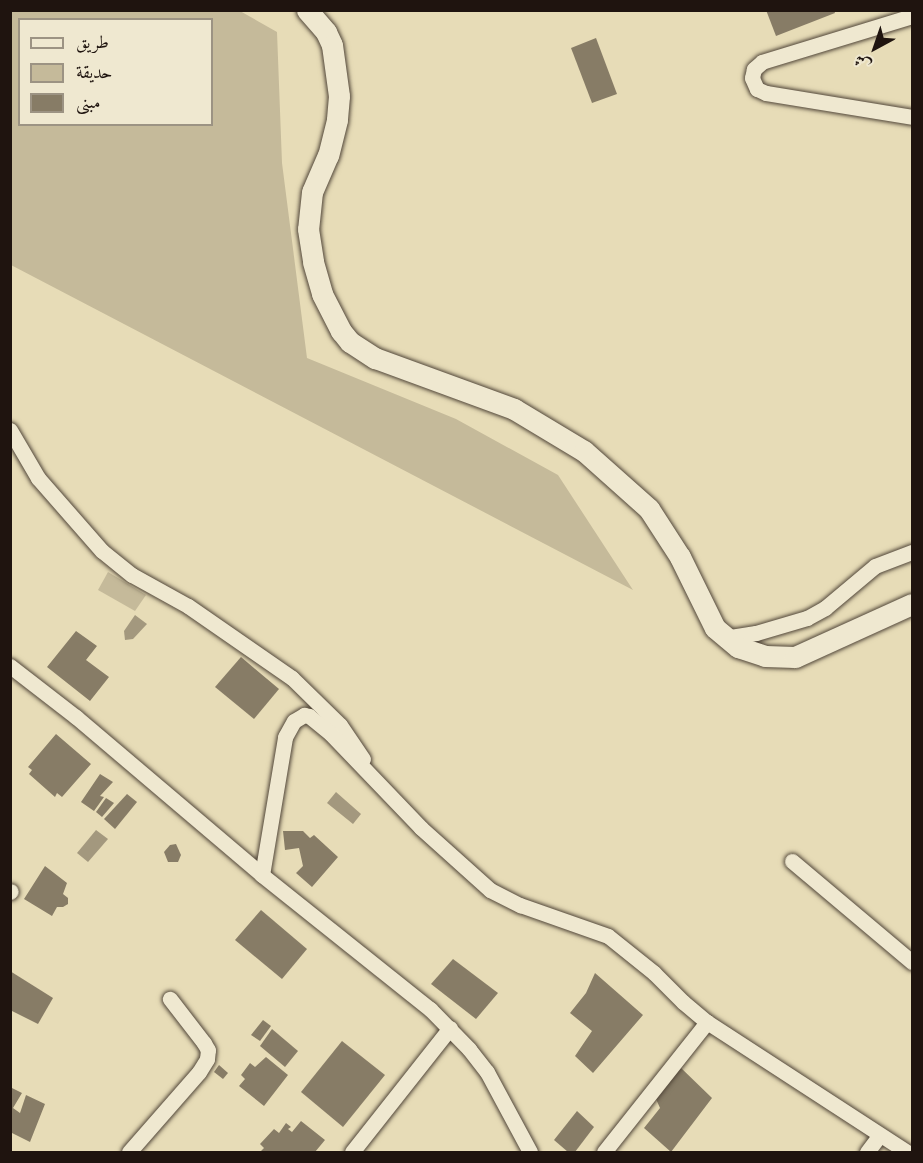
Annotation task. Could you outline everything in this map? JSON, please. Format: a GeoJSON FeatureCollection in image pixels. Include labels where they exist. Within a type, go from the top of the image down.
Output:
{"type":"FeatureCollection","features":[{"type":"Feature","properties":{"kind":"street"},"geometry":{"type":"LineString","coordinates":[[307,10],[326,33],[338,72],[337,120],[328,155],[312,192],[308,229],[317,279],[330,313],[350,342],[375,358],[514,409],[584,451],[649,509],[680,557],[709,619],[724,638],[738,647],[765,656],[795,657],[912,604]]}},
{"type":"Feature","properties":{"kind":"street"},"geometry":{"type":"LineString","coordinates":[[912,16],[762,62],[754,69],[752,78],[757,89],[766,93],[912,117]]}},
{"type":"Feature","properties":{"kind":"street"},"geometry":{"type":"LineString","coordinates":[[10,430],[38,478],[102,551],[132,575],[188,606],[305,688],[352,741],[370,776]]}},
{"type":"Feature","properties":{"kind":"street"},"geometry":{"type":"LineString","coordinates":[[724,638],[756,633],[807,618],[836,599],[875,566],[912,552]]}},
{"type":"Feature","properties":{"kind":"street"},"geometry":{"type":"LineString","coordinates":[[10,666],[76,717],[262,875],[388,974],[450,1028],[487,1072],[530,1152]]}},
{"type":"Feature","properties":{"kind":"street"},"geometry":{"type":"LineString","coordinates":[[262,875],[287,731],[294,722],[304,716],[314,718],[421,828],[490,890],[520,905],[608,936],[654,973],[707,1022],[907,1152]]}},
{"type":"Feature","properties":{"kind":"street"},"geometry":{"type":"LineString","coordinates":[[792,861],[912,962]]}},
{"type":"Feature","properties":{"kind":"street"},"geometry":{"type":"LineString","coordinates":[[129,1152],[199,1072],[207,1059],[208,1050],[204,1043],[170,999]]}},
{"type":"Feature","properties":{"kind":"street"},"geometry":{"type":"LineString","coordinates":[[604,1152],[707,1022]]}},
{"type":"Feature","properties":{"kind":"street"},"geometry":{"type":"LineString","coordinates":[[352,1152],[450,1028]]}},
{"type":"Feature","properties":{"kind":"street"},"geometry":{"type":"LineString","coordinates":[[867,1152],[880,1135]]}},
{"type":"Feature","properties":{"kind":"green space"},"geometry":{"type":"Polygon","coordinates":[[[10,11],[240,11],[277,32],[282,163],[307,358],[456,419],[558,475],[633,590],[11,265],[10,11]]]}},
{"type":"Feature","properties":{"kind":"green space"},"geometry":{"type":"Polygon","coordinates":[[[108,572],[146,595],[135,611],[98,590],[108,572]]]}},
{"type":"Feature","properties":{"kind":"shaded area"},"geometry":{"type":"Polygon","coordinates":[[[135,615],[147,624],[133,639],[125,640],[124,631],[135,615]]]}},
{"type":"Feature","properties":{"kind":"shaded area"},"geometry":{"type":"Polygon","coordinates":[[[336,792],[361,814],[353,824],[327,803],[336,792]]]}},
{"type":"Feature","properties":{"kind":"shaded area"},"geometry":{"type":"Polygon","coordinates":[[[96,830],[108,839],[88,862],[77,853],[96,830]]]}},
{"type":"Feature","properties":{"kind":"building"},"geometry":{"type":"Polygon","coordinates":[[[766,10],[834,10],[835,13],[776,36],[766,10]]]}},
{"type":"Feature","properties":{"kind":"building"},"geometry":{"type":"Polygon","coordinates":[[[596,38],[617,94],[592,103],[571,48],[596,38]]]}},
{"type":"Feature","properties":{"kind":"building"},"geometry":{"type":"Polygon","coordinates":[[[76,631],[97,646],[86,660],[109,677],[90,701],[47,667],[76,631]]]}},
{"type":"Feature","properties":{"kind":"building"},"geometry":{"type":"Polygon","coordinates":[[[241,657],[279,689],[254,719],[215,687],[241,657]]]}},
{"type":"Feature","properties":{"kind":"building"},"geometry":{"type":"Polygon","coordinates":[[[56,734],[91,764],[62,797],[57,793],[55,797],[29,774],[32,770],[28,767],[56,734]]]}},
{"type":"Feature","properties":{"kind":"building"},"geometry":{"type":"Polygon","coordinates":[[[100,774],[113,782],[100,796],[104,797],[94,811],[81,802],[100,774]]]}},
{"type":"Feature","properties":{"kind":"building"},"geometry":{"type":"Polygon","coordinates":[[[127,794],[137,802],[115,829],[104,819],[127,794]]]}},
{"type":"Feature","properties":{"kind":"building"},"geometry":{"type":"Polygon","coordinates":[[[106,798],[114,803],[102,817],[96,812],[106,798]]]}},
{"type":"Feature","properties":{"kind":"building"},"geometry":{"type":"Polygon","coordinates":[[[283,831],[303,831],[310,838],[314,835],[338,857],[312,887],[296,873],[303,866],[299,848],[285,850],[283,831]]]}},
{"type":"Feature","properties":{"kind":"building"},"geometry":{"type":"Polygon","coordinates":[[[176,844],[181,855],[178,862],[168,862],[164,852],[170,845],[176,844]]]}},
{"type":"Feature","properties":{"kind":"building"},"geometry":{"type":"Polygon","coordinates":[[[45,866],[67,883],[63,894],[68,898],[68,904],[57,907],[52,916],[24,899],[45,866]]]}},
{"type":"Feature","properties":{"kind":"building"},"geometry":{"type":"Polygon","coordinates":[[[261,910],[307,949],[282,979],[235,940],[261,910]]]}},
{"type":"Feature","properties":{"kind":"building"},"geometry":{"type":"Polygon","coordinates":[[[453,959],[498,993],[476,1019],[431,984],[453,959]]]}},
{"type":"Feature","properties":{"kind":"building"},"geometry":{"type":"Polygon","coordinates":[[[10,971],[53,998],[38,1024],[10,1010],[10,971]]]}},
{"type":"Feature","properties":{"kind":"building"},"geometry":{"type":"Polygon","coordinates":[[[595,973],[643,1015],[593,1073],[575,1056],[592,1031],[570,1013],[586,993],[595,973]]]}},
{"type":"Feature","properties":{"kind":"building"},"geometry":{"type":"Polygon","coordinates":[[[263,1020],[271,1026],[260,1041],[251,1035],[263,1020]]]}},
{"type":"Feature","properties":{"kind":"building"},"geometry":{"type":"Polygon","coordinates":[[[272,1029],[298,1051],[285,1067],[260,1046],[272,1029]]]}},
{"type":"Feature","properties":{"kind":"building"},"geometry":{"type":"Polygon","coordinates":[[[342,1041],[385,1075],[343,1127],[301,1092],[342,1041]]]}},
{"type":"Feature","properties":{"kind":"building"},"geometry":{"type":"Polygon","coordinates":[[[266,1057],[288,1075],[264,1106],[239,1086],[245,1079],[241,1075],[250,1063],[255,1067],[266,1057]]]}},
{"type":"Feature","properties":{"kind":"building"},"geometry":{"type":"Polygon","coordinates":[[[219,1065],[228,1073],[223,1079],[214,1072],[219,1065]]]}},
{"type":"Feature","properties":{"kind":"building"},"geometry":{"type":"Polygon","coordinates":[[[679,1066],[712,1098],[671,1152],[644,1128],[660,1108],[656,1099],[679,1066]]]}},
{"type":"Feature","properties":{"kind":"building"},"geometry":{"type":"Polygon","coordinates":[[[10,1087],[22,1093],[13,1108],[20,1113],[26,1095],[45,1104],[30,1142],[10,1132],[10,1087]]]}},
{"type":"Feature","properties":{"kind":"building"},"geometry":{"type":"Polygon","coordinates":[[[577,1111],[594,1127],[575,1152],[568,1152],[554,1140],[577,1111]]]}},
{"type":"Feature","properties":{"kind":"building"},"geometry":{"type":"Polygon","coordinates":[[[301,1121],[325,1140],[315,1152],[260,1152],[264,1148],[260,1144],[274,1129],[279,1133],[286,1123],[291,1127],[288,1129],[292,1132],[301,1121]]]}}]}
